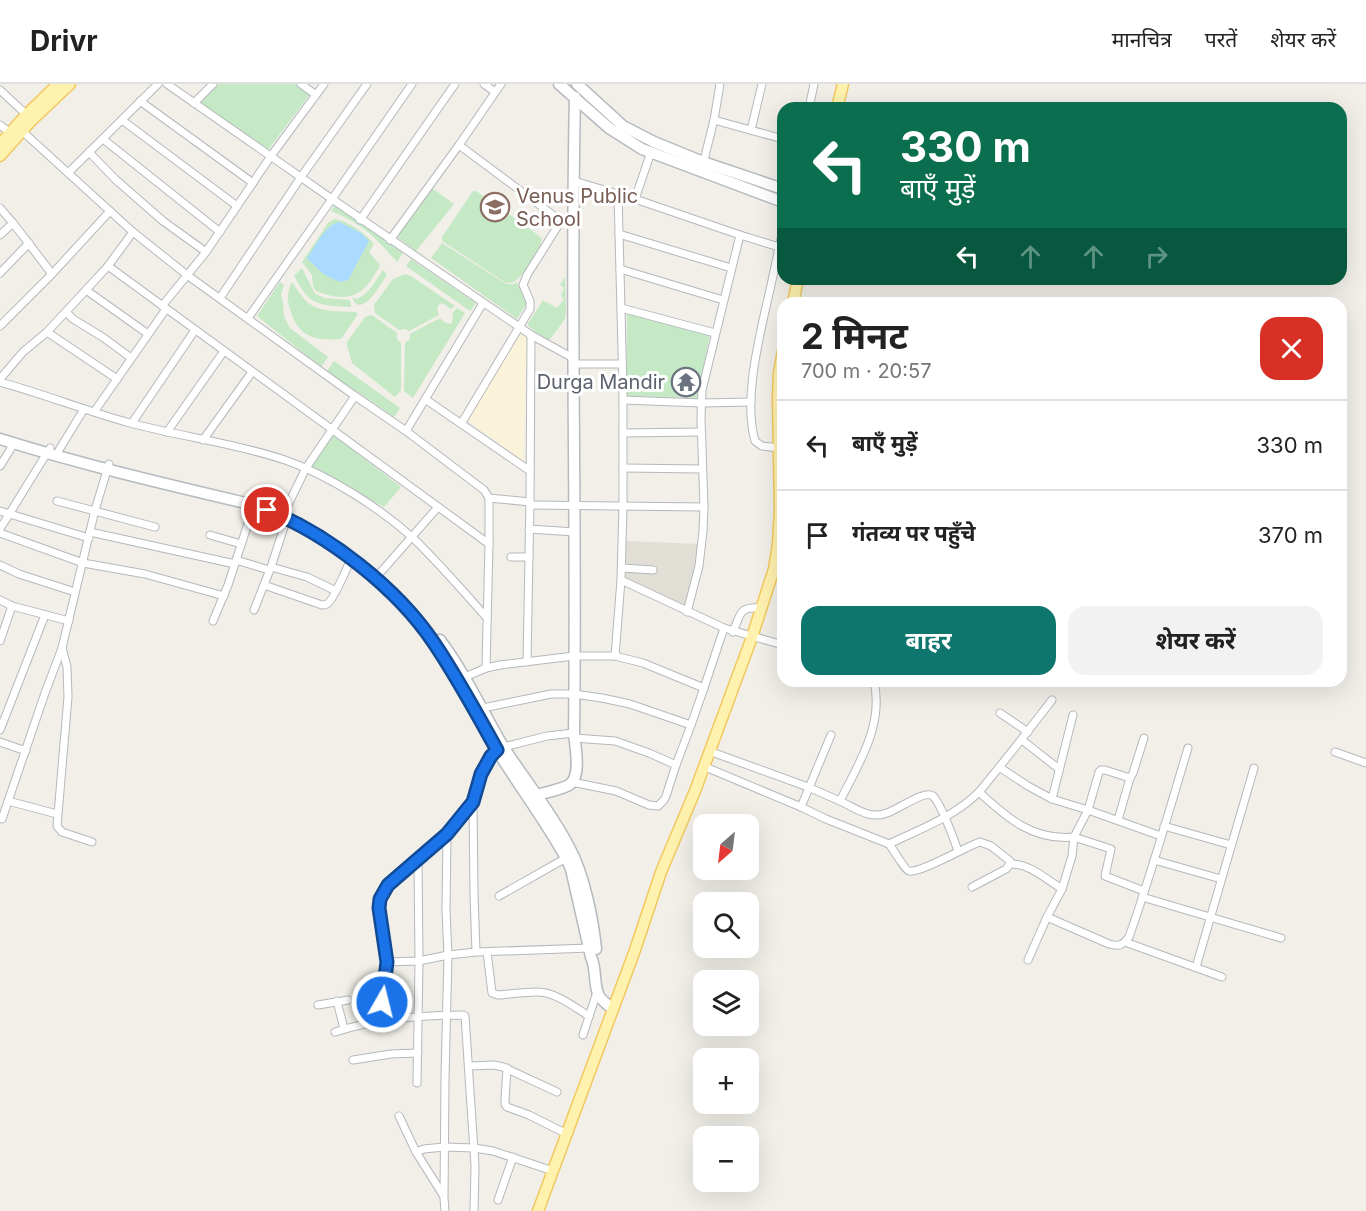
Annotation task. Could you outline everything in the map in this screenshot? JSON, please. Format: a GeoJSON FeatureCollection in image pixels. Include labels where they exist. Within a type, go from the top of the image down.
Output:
{"type":"FeatureCollection","features":[{"type":"Feature","properties":{"kind":"main road"},"geometry":{"type":"LineString","coordinates":[[0,156],[3,144],[16,134],[58,84]]}},
{"type":"Feature","properties":{"kind":"main road"},"geometry":{"type":"LineString","coordinates":[[29,118],[70,84]]}},
{"type":"Feature","properties":{"kind":"main road"},"geometry":{"type":"LineString","coordinates":[[838,102],[843,84]]}},
{"type":"Feature","properties":{"kind":"main road"},"geometry":{"type":"LineString","coordinates":[[538,1211],[661,872],[752,637],[774,569],[777,550]]}},
{"type":"Feature","properties":{"kind":"street"},"geometry":{"type":"LineString","coordinates":[[68,173],[158,84]]}},
{"type":"Feature","properties":{"kind":"street"},"geometry":{"type":"LineString","coordinates":[[167,84],[519,328],[573,361],[622,364]]}},
{"type":"Feature","properties":{"kind":"street"},"geometry":{"type":"LineString","coordinates":[[194,103],[213,84]]}},
{"type":"Feature","properties":{"kind":"street"},"geometry":{"type":"LineString","coordinates":[[301,84],[316,95]]}},
{"type":"Feature","properties":{"kind":"street"},"geometry":{"type":"LineString","coordinates":[[94,412],[164,307],[206,252],[271,156],[324,84]]}},
{"type":"Feature","properties":{"kind":"street"},"geometry":{"type":"LineString","coordinates":[[220,298],[367,84]]}},
{"type":"Feature","properties":{"kind":"street"},"geometry":{"type":"LineString","coordinates":[[248,318],[412,84]]}},
{"type":"Feature","properties":{"kind":"street"},"geometry":{"type":"LineString","coordinates":[[360,219],[455,84]]}},
{"type":"Feature","properties":{"kind":"street"},"geometry":{"type":"LineString","coordinates":[[484,84],[495,92]]}},
{"type":"Feature","properties":{"kind":"street"},"geometry":{"type":"LineString","coordinates":[[390,240],[501,84]]}},
{"type":"Feature","properties":{"kind":"street"},"geometry":{"type":"LineString","coordinates":[[559,84],[609,128],[629,142],[651,152],[777,187]]}},
{"type":"Feature","properties":{"kind":"street"},"geometry":{"type":"LineString","coordinates":[[533,797],[566,786],[577,775],[574,736],[573,361],[576,84],[589,90],[614,119],[630,130],[702,167],[777,199]]}},
{"type":"Feature","properties":{"kind":"street"},"geometry":{"type":"LineString","coordinates":[[702,167],[720,84]]}},
{"type":"Feature","properties":{"kind":"street"},"geometry":{"type":"LineString","coordinates":[[751,130],[762,84]]}},
{"type":"Feature","properties":{"kind":"street"},"geometry":{"type":"LineString","coordinates":[[810,102],[814,84]]}},
{"type":"Feature","properties":{"kind":"street"},"geometry":{"type":"LineString","coordinates":[[0,90],[29,118]]}},
{"type":"Feature","properties":{"kind":"street"},"geometry":{"type":"LineString","coordinates":[[140,101],[253,183]]}},
{"type":"Feature","properties":{"kind":"street"},"geometry":{"type":"LineString","coordinates":[[122,120],[237,206]]}},
{"type":"Feature","properties":{"kind":"street"},"geometry":{"type":"LineString","coordinates":[[714,120],[777,137]]}},
{"type":"Feature","properties":{"kind":"street"},"geometry":{"type":"LineString","coordinates":[[0,125],[16,134],[68,173],[133,232],[187,275],[406,431],[484,490],[489,498],[486,668]]}},
{"type":"Feature","properties":{"kind":"street"},"geometry":{"type":"LineString","coordinates":[[102,139],[220,232]]}},
{"type":"Feature","properties":{"kind":"street"},"geometry":{"type":"LineString","coordinates":[[459,145],[561,221]]}},
{"type":"Feature","properties":{"kind":"street"},"geometry":{"type":"LineString","coordinates":[[89,152],[115,179],[163,221],[206,252]]}},
{"type":"Feature","properties":{"kind":"street"},"geometry":{"type":"LineString","coordinates":[[635,199],[651,152]]}},
{"type":"Feature","properties":{"kind":"street"},"geometry":{"type":"LineString","coordinates":[[574,181],[777,246]]}},
{"type":"Feature","properties":{"kind":"street"},"geometry":{"type":"LineString","coordinates":[[615,656],[622,568],[623,507],[618,194]]}},
{"type":"Feature","properties":{"kind":"street"},"geometry":{"type":"LineString","coordinates":[[0,208],[52,274]]}},
{"type":"Feature","properties":{"kind":"street"},"geometry":{"type":"LineString","coordinates":[[0,326],[110,212]]}},
{"type":"Feature","properties":{"kind":"street"},"geometry":{"type":"LineString","coordinates":[[461,424],[531,305],[524,290],[524,281],[561,221],[573,217]]}},
{"type":"Feature","properties":{"kind":"street"},"geometry":{"type":"LineString","coordinates":[[0,236],[13,223]]}},
{"type":"Feature","properties":{"kind":"street"},"geometry":{"type":"LineString","coordinates":[[133,232],[108,266],[47,332],[23,352],[0,381],[132,423],[266,454],[306,468],[363,501],[411,537],[487,618]]}},
{"type":"Feature","properties":{"kind":"street"},"geometry":{"type":"LineString","coordinates":[[619,234],[731,268]]}},
{"type":"Feature","properties":{"kind":"street"},"geometry":{"type":"LineString","coordinates":[[687,612],[702,549],[704,507],[701,403],[704,380],[740,235]]}},
{"type":"Feature","properties":{"kind":"street"},"geometry":{"type":"LineString","coordinates":[[0,273],[29,243]]}},
{"type":"Feature","properties":{"kind":"street"},"geometry":{"type":"LineString","coordinates":[[777,256],[756,355],[751,402],[755,441],[762,446],[777,448]]}},
{"type":"Feature","properties":{"kind":"street"},"geometry":{"type":"LineString","coordinates":[[108,266],[489,544]]}},
{"type":"Feature","properties":{"kind":"street"},"geometry":{"type":"LineString","coordinates":[[620,269],[723,300]]}},
{"type":"Feature","properties":{"kind":"street"},"geometry":{"type":"LineString","coordinates":[[86,290],[148,334]]}},
{"type":"Feature","properties":{"kind":"street"},"geometry":{"type":"LineString","coordinates":[[406,431],[483,303]]}},
{"type":"Feature","properties":{"kind":"street"},"geometry":{"type":"LineString","coordinates":[[621,308],[715,333]]}},
{"type":"Feature","properties":{"kind":"street"},"geometry":{"type":"LineString","coordinates":[[66,312],[131,358]]}},
{"type":"Feature","properties":{"kind":"street"},"geometry":{"type":"LineString","coordinates":[[132,423],[195,330]]}},
{"type":"Feature","properties":{"kind":"street"},"geometry":{"type":"LineString","coordinates":[[47,332],[117,379]]}},
{"type":"Feature","properties":{"kind":"street"},"geometry":{"type":"LineString","coordinates":[[527,662],[531,335]]}},
{"type":"Feature","properties":{"kind":"street"},"geometry":{"type":"LineString","coordinates":[[168,432],[224,351]]}},
{"type":"Feature","properties":{"kind":"street"},"geometry":{"type":"LineString","coordinates":[[203,440],[252,372]]}},
{"type":"Feature","properties":{"kind":"street"},"geometry":{"type":"LineString","coordinates":[[254,610],[270,569],[286,514],[306,468],[355,396]]}},
{"type":"Feature","properties":{"kind":"street"},"geometry":{"type":"LineString","coordinates":[[425,399],[530,471]]}},
{"type":"Feature","properties":{"kind":"street"},"geometry":{"type":"LineString","coordinates":[[623,400],[751,402]]}},
{"type":"Feature","properties":{"kind":"street"},"geometry":{"type":"LineString","coordinates":[[84,409],[52,451],[0,531],[83,563],[145,574],[224,596]]}},
{"type":"Feature","properties":{"kind":"street"},"geometry":{"type":"LineString","coordinates":[[623,433],[701,432]]}},
{"type":"Feature","properties":{"kind":"street"},"geometry":{"type":"LineString","coordinates":[[0,433],[52,451]]}},
{"type":"Feature","properties":{"kind":"street"},"geometry":{"type":"LineString","coordinates":[[0,439],[286,514],[351,558],[381,583],[415,617],[434,642],[533,797],[571,849],[590,911],[597,956],[595,964],[597,991],[583,1035]]}},
{"type":"Feature","properties":{"kind":"street"},"geometry":{"type":"LineString","coordinates":[[0,465],[13,443]]}},
{"type":"Feature","properties":{"kind":"street"},"geometry":{"type":"LineString","coordinates":[[2,819],[62,648],[95,510],[108,466]]}},
{"type":"Feature","properties":{"kind":"street"},"geometry":{"type":"LineString","coordinates":[[108,466],[253,500],[330,536],[380,573],[424,618],[465,677],[483,708],[501,748]]}},
{"type":"Feature","properties":{"kind":"street"},"geometry":{"type":"LineString","coordinates":[[623,468],[702,469]]}},
{"type":"Feature","properties":{"kind":"street"},"geometry":{"type":"LineString","coordinates":[[489,498],[575,507],[704,507]]}},
{"type":"Feature","properties":{"kind":"street"},"geometry":{"type":"LineString","coordinates":[[57,501],[155,527]]}},
{"type":"Feature","properties":{"kind":"street"},"geometry":{"type":"LineString","coordinates":[[213,621],[224,596],[254,505]]}},
{"type":"Feature","properties":{"kind":"street"},"geometry":{"type":"LineString","coordinates":[[380,573],[438,507]]}},
{"type":"Feature","properties":{"kind":"street"},"geometry":{"type":"LineString","coordinates":[[0,511],[89,535],[307,577],[336,591]]}},
{"type":"Feature","properties":{"kind":"street"},"geometry":{"type":"LineString","coordinates":[[529,529],[575,532]]}},
{"type":"Feature","properties":{"kind":"street"},"geometry":{"type":"LineString","coordinates":[[210,535],[241,544]]}},
{"type":"Feature","properties":{"kind":"street"},"geometry":{"type":"LineString","coordinates":[[511,557],[529,557]]}},
{"type":"Feature","properties":{"kind":"street"},"geometry":{"type":"LineString","coordinates":[[264,585],[327,605],[351,558]]}},
{"type":"Feature","properties":{"kind":"street"},"geometry":{"type":"LineString","coordinates":[[0,565],[19,574],[75,592]]}},
{"type":"Feature","properties":{"kind":"street"},"geometry":{"type":"LineString","coordinates":[[622,568],[653,570]]}},
{"type":"Feature","properties":{"kind":"street"},"geometry":{"type":"LineString","coordinates":[[621,580],[733,632],[777,643]]}},
{"type":"Feature","properties":{"kind":"street"},"geometry":{"type":"LineString","coordinates":[[0,600],[12,606],[69,621]]}},
{"type":"Feature","properties":{"kind":"street"},"geometry":{"type":"LineString","coordinates":[[0,641],[12,606]]}},
{"type":"Feature","properties":{"kind":"street"},"geometry":{"type":"LineString","coordinates":[[733,632],[742,611],[749,607],[762,608]]}},
{"type":"Feature","properties":{"kind":"street"},"geometry":{"type":"LineString","coordinates":[[0,730],[45,615]]}},
{"type":"Feature","properties":{"kind":"street"},"geometry":{"type":"LineString","coordinates":[[572,782],[616,791],[649,805],[658,806],[664,800],[724,628]]}},
{"type":"Feature","properties":{"kind":"street"},"geometry":{"type":"LineString","coordinates":[[62,648],[67,667],[68,698],[57,826],[62,832],[92,842]]}},
{"type":"Feature","properties":{"kind":"street"},"geometry":{"type":"LineString","coordinates":[[465,677],[486,668],[527,662],[574,656],[615,656],[659,669],[704,688]]}},
{"type":"Feature","properties":{"kind":"street"},"geometry":{"type":"LineString","coordinates":[[840,801],[866,749],[873,729],[876,702],[875,687]]}},
{"type":"Feature","properties":{"kind":"street"},"geometry":{"type":"LineString","coordinates":[[483,708],[551,694],[574,694],[630,704],[691,725]]}},
{"type":"Feature","properties":{"kind":"street"},"geometry":{"type":"LineString","coordinates":[[889,844],[945,818],[972,799],[1022,740],[1052,700]]}},
{"type":"Feature","properties":{"kind":"street"},"geometry":{"type":"LineString","coordinates":[[1000,713],[1028,732]]}},
{"type":"Feature","properties":{"kind":"street"},"geometry":{"type":"LineString","coordinates":[[1052,799],[1073,715]]}},
{"type":"Feature","properties":{"kind":"street"},"geometry":{"type":"LineString","coordinates":[[801,807],[831,735]]}},
{"type":"Feature","properties":{"kind":"street"},"geometry":{"type":"LineString","coordinates":[[476,952],[473,802],[481,774],[491,756],[501,748],[520,742],[548,736],[574,736],[615,741],[676,765]]}},
{"type":"Feature","properties":{"kind":"street"},"geometry":{"type":"LineString","coordinates":[[1118,820],[1144,738]]}},
{"type":"Feature","properties":{"kind":"street"},"geometry":{"type":"LineString","coordinates":[[1022,740],[1059,769]]}},
{"type":"Feature","properties":{"kind":"street"},"geometry":{"type":"LineString","coordinates":[[0,742],[26,751]]}},
{"type":"Feature","properties":{"kind":"street"},"geometry":{"type":"LineString","coordinates":[[1047,916],[1109,944],[1116,946],[1125,942],[1129,937],[1143,894],[1188,748]]}},
{"type":"Feature","properties":{"kind":"street"},"geometry":{"type":"LineString","coordinates":[[709,752],[808,787],[867,814],[879,816],[928,794],[934,797],[958,851]]}},
{"type":"Feature","properties":{"kind":"street"},"geometry":{"type":"LineString","coordinates":[[1335,752],[1366,763]]}},
{"type":"Feature","properties":{"kind":"street"},"geometry":{"type":"LineString","coordinates":[[703,766],[889,844],[906,869],[911,872],[977,843],[984,843],[1009,859],[1010,864]]}},
{"type":"Feature","properties":{"kind":"street"},"geometry":{"type":"LineString","coordinates":[[999,767],[1052,799],[1161,836]]}},
{"type":"Feature","properties":{"kind":"street"},"geometry":{"type":"LineString","coordinates":[[1196,967],[1254,768]]}},
{"type":"Feature","properties":{"kind":"street"},"geometry":{"type":"LineString","coordinates":[[1028,960],[1047,916],[1062,890],[1072,856],[1074,837],[1088,810],[1099,772],[1105,770],[1130,778]]}},
{"type":"Feature","properties":{"kind":"street"},"geometry":{"type":"LineString","coordinates":[[979,792],[1003,814],[1022,827],[1061,838],[1074,837],[1112,849],[1105,876],[1143,894],[1281,938]]}},
{"type":"Feature","properties":{"kind":"street"},"geometry":{"type":"LineString","coordinates":[[533,797],[571,869],[591,957],[595,964]]}},
{"type":"Feature","properties":{"kind":"street"},"geometry":{"type":"LineString","coordinates":[[8,801],[57,814]]}},
{"type":"Feature","properties":{"kind":"street"},"geometry":{"type":"LineString","coordinates":[[378,1021],[387,962],[379,908],[380,899],[388,885],[447,834],[473,802]]}},
{"type":"Feature","properties":{"kind":"street"},"geometry":{"type":"LineString","coordinates":[[1164,826],[1231,845]]}},
{"type":"Feature","properties":{"kind":"street"},"geometry":{"type":"LineString","coordinates":[[445,1211],[447,834]]}},
{"type":"Feature","properties":{"kind":"street"},"geometry":{"type":"LineString","coordinates":[[499,896],[566,858]]}},
{"type":"Feature","properties":{"kind":"street"},"geometry":{"type":"LineString","coordinates":[[417,1083],[418,859]]}},
{"type":"Feature","properties":{"kind":"street"},"geometry":{"type":"LineString","coordinates":[[1154,860],[1221,879]]}},
{"type":"Feature","properties":{"kind":"street"},"geometry":{"type":"LineString","coordinates":[[972,887],[1006,869],[1010,864],[1016,863],[1062,890]]}},
{"type":"Feature","properties":{"kind":"street"},"geometry":{"type":"LineString","coordinates":[[1125,942],[1222,977]]}},
{"type":"Feature","properties":{"kind":"street"},"geometry":{"type":"LineString","coordinates":[[387,962],[419,961],[476,952],[590,948]]}},
{"type":"Feature","properties":{"kind":"street"},"geometry":{"type":"LineString","coordinates":[[487,952],[492,993],[547,993],[589,1017]]}},
{"type":"Feature","properties":{"kind":"street"},"geometry":{"type":"LineString","coordinates":[[597,991],[613,1009]]}},
{"type":"Feature","properties":{"kind":"street"},"geometry":{"type":"LineString","coordinates":[[318,1005],[348,1000]]}},
{"type":"Feature","properties":{"kind":"street"},"geometry":{"type":"LineString","coordinates":[[337,1001],[344,1029]]}},
{"type":"Feature","properties":{"kind":"street"},"geometry":{"type":"LineString","coordinates":[[335,1032],[378,1021],[463,1015],[466,1019],[474,1148],[474,1211]]}},
{"type":"Feature","properties":{"kind":"street"},"geometry":{"type":"LineString","coordinates":[[353,1060],[391,1054],[418,1053]]}},
{"type":"Feature","properties":{"kind":"street"},"geometry":{"type":"LineString","coordinates":[[469,1066],[494,1065],[507,1068],[557,1092]]}},
{"type":"Feature","properties":{"kind":"street"},"geometry":{"type":"LineString","coordinates":[[507,1068],[505,1100],[507,1107],[567,1134]]}},
{"type":"Feature","properties":{"kind":"street"},"geometry":{"type":"LineString","coordinates":[[399,1116],[416,1152],[444,1198]]}},
{"type":"Feature","properties":{"kind":"street"},"geometry":{"type":"LineString","coordinates":[[416,1152],[444,1147],[474,1148],[493,1151],[553,1171]]}},
{"type":"Feature","properties":{"kind":"street"},"geometry":{"type":"LineString","coordinates":[[498,1200],[513,1158]]}},
{"type":"Feature","properties":{"kind":"shaded area"},"geometry":{"type":"Polygon","coordinates":[[[624,541],[700,544],[684,608],[623,578],[624,541]]]}},
{"type":"Feature","properties":{"kind":"green space"},"geometry":{"type":"Polygon","coordinates":[[[219,84],[296,84],[310,94],[268,150],[200,103],[219,84]]]}},
{"type":"Feature","properties":{"kind":"green space"},"geometry":{"type":"Polygon","coordinates":[[[432,188],[454,204],[416,251],[398,238],[397,234],[432,188]]]}},
{"type":"Feature","properties":{"kind":"green space"},"geometry":{"type":"Polygon","coordinates":[[[473,191],[542,239],[531,262],[514,282],[506,283],[442,241],[442,237],[473,191]]]}},
{"type":"Feature","properties":{"kind":"green space"},"geometry":{"type":"Polygon","coordinates":[[[335,205],[403,253],[397,262],[368,232],[331,211],[335,205]]]}},
{"type":"Feature","properties":{"kind":"green space"},"geometry":{"type":"Polygon","coordinates":[[[334,219],[351,225],[374,244],[369,252],[380,265],[362,290],[347,297],[316,291],[312,275],[302,262],[328,223],[334,219]]]}},
{"type":"Feature","properties":{"kind":"green space"},"geometry":{"type":"Polygon","coordinates":[[[442,243],[506,284],[517,282],[527,303],[517,319],[431,258],[442,243]]]}},
{"type":"Feature","properties":{"kind":"green space"},"geometry":{"type":"Polygon","coordinates":[[[411,259],[476,303],[470,311],[406,266],[411,259]]]}},
{"type":"Feature","properties":{"kind":"green space"},"geometry":{"type":"Polygon","coordinates":[[[302,268],[315,294],[325,298],[350,300],[351,307],[326,305],[309,298],[294,276],[302,268]]]}},
{"type":"Feature","properties":{"kind":"green space"},"geometry":{"type":"Polygon","coordinates":[[[383,270],[387,275],[376,292],[365,303],[360,305],[356,303],[352,297],[357,299],[365,293],[383,270]]]}},
{"type":"Feature","properties":{"kind":"green space"},"geometry":{"type":"Polygon","coordinates":[[[405,274],[455,306],[450,309],[440,303],[437,309],[439,315],[409,331],[399,330],[375,313],[374,305],[393,279],[405,274]]]}},
{"type":"Feature","properties":{"kind":"green space"},"geometry":{"type":"Polygon","coordinates":[[[565,277],[565,319],[548,342],[527,325],[542,300],[557,308],[564,299],[561,296],[564,288],[560,285],[565,277]]]}},
{"type":"Feature","properties":{"kind":"green space"},"geometry":{"type":"Polygon","coordinates":[[[280,282],[284,285],[281,294],[284,316],[290,328],[328,357],[321,367],[257,316],[280,282]]]}},
{"type":"Feature","properties":{"kind":"green space"},"geometry":{"type":"Polygon","coordinates":[[[292,282],[304,299],[315,307],[358,314],[341,339],[315,338],[298,326],[288,302],[288,292],[292,282]]]}},
{"type":"Feature","properties":{"kind":"green space"},"geometry":{"type":"Polygon","coordinates":[[[457,308],[465,313],[413,398],[404,391],[405,343],[410,339],[410,334],[440,318],[451,324],[452,313],[457,308]]]}},
{"type":"Feature","properties":{"kind":"green space"},"geometry":{"type":"Polygon","coordinates":[[[627,311],[710,334],[697,398],[626,396],[627,311]]]}},
{"type":"Feature","properties":{"kind":"green space"},"geometry":{"type":"Polygon","coordinates":[[[372,315],[397,333],[397,339],[401,343],[401,390],[395,397],[352,363],[347,342],[365,317],[372,315]]]}},
{"type":"Feature","properties":{"kind":"green space"},"geometry":{"type":"Polygon","coordinates":[[[334,361],[400,408],[394,417],[327,371],[334,361]]]}},
{"type":"Feature","properties":{"kind":"green space"},"geometry":{"type":"Polygon","coordinates":[[[332,434],[401,487],[384,507],[311,467],[332,434]]]}},
{"type":"Feature","properties":{"kind":"sand"},"geometry":{"type":"Polygon","coordinates":[[[520,334],[527,338],[523,461],[467,420],[520,334]]]}},
{"type":"Feature","properties":{"kind":"water"},"geometry":{"type":"Polygon","coordinates":[[[339,222],[361,233],[369,241],[348,280],[340,282],[323,274],[307,258],[325,232],[339,222]]]}},
{"type":"Feature","properties":{"kind":"place","name":"Venus Public School"},"geometry":{"type":"Point","coordinates":[495,207]}},
{"type":"Feature","properties":{"kind":"place","name":"Durga Mandir"},"geometry":{"type":"Point","coordinates":[686,382]}},
{"type":"Feature","properties":{"kind":"route"},"geometry":{"type":"LineString","coordinates":[[267,510],[287,518],[326,540],[357,562],[415,617],[457,679],[497,750],[484,767],[473,802],[447,834],[388,885],[383,892],[379,908],[387,962],[382,1002]]}}]}
